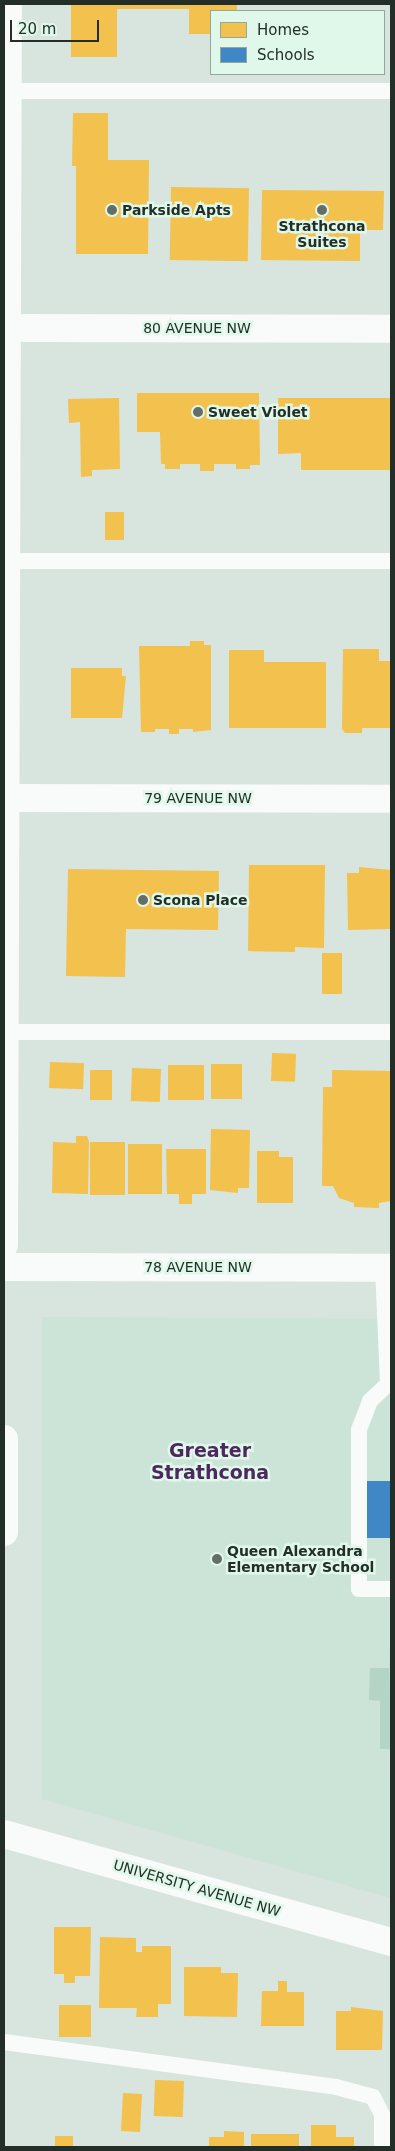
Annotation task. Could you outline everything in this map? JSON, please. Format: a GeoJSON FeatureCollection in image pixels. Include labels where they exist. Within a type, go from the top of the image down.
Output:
{"type":"FeatureCollection","features":[{"type":"Feature","properties":{"kind":"street"},"geometry":{"type":"LineString","coordinates":[[4,1245],[5,328],[8,4]]}},
{"type":"Feature","properties":{"kind":"street","name":"80 AVENUE NW"},"geometry":{"type":"LineString","coordinates":[[5,328],[391,329]]}},
{"type":"Feature","properties":{"kind":"street","name":"79 AVENUE NW"},"geometry":{"type":"LineString","coordinates":[[5,798],[391,799]]}},
{"type":"Feature","properties":{"kind":"street","name":"78 AVENUE NW"},"geometry":{"type":"LineString","coordinates":[[4,1267],[387,1268]]}},
{"type":"Feature","properties":{"kind":"street"},"geometry":{"type":"LineString","coordinates":[[4,1439],[4,1532]]}},
{"type":"Feature","properties":{"kind":"street","name":"UNIVERSITY AVENUE NW"},"geometry":{"type":"LineString","coordinates":[[4,1834],[391,1942]]}},
{"type":"Feature","properties":{"kind":"lane"},"geometry":{"type":"LineString","coordinates":[[6,90],[391,90]]}},
{"type":"Feature","properties":{"kind":"lane"},"geometry":{"type":"LineString","coordinates":[[5,561],[391,561]]}},
{"type":"Feature","properties":{"kind":"lane"},"geometry":{"type":"LineString","coordinates":[[4,1032],[391,1032]]}},
{"type":"Feature","properties":{"kind":"lane"},"geometry":{"type":"LineString","coordinates":[[387,1268],[390,1384],[370,1401],[359,1430],[359,1589],[391,1589]]}},
{"type":"Feature","properties":{"kind":"lane"},"geometry":{"type":"LineString","coordinates":[[4,2042],[327,2086],[374,2097],[382,2115],[382,2147]]}},
{"type":"Feature","properties":{"kind":"shaded area","name":"Queen Alexandra Elementary School"},"geometry":{"type":"Polygon","coordinates":[[[42,1317],[391,1319],[391,1898],[42,1799],[42,1317]]]}},
{"type":"Feature","properties":{"kind":"shaded area"},"geometry":{"type":"Polygon","coordinates":[[[389,1646],[391,1749],[380,1749],[380,1701],[369,1700],[370,1668],[389,1668],[389,1646]]]}},
{"type":"Feature","properties":{"kind":"building: Homes"},"geometry":{"type":"Polygon","coordinates":[[[71,4],[237,4],[237,10],[210,10],[210,34],[189,34],[189,9],[117,9],[117,57],[71,57],[71,4]]]}},
{"type":"Feature","properties":{"kind":"building: Homes","name":"Parkside Apts"},"geometry":{"type":"Polygon","coordinates":[[[73,113],[108,113],[108,160],[149,160],[148,254],[76,254],[76,166],[72,166],[73,113]]]}},
{"type":"Feature","properties":{"kind":"building: Homes"},"geometry":{"type":"Polygon","coordinates":[[[171,187],[249,188],[248,261],[170,260],[171,187]]]}},
{"type":"Feature","properties":{"kind":"building: Homes","name":"Strathcona Suites"},"geometry":{"type":"Polygon","coordinates":[[[262,190],[384,191],[383,230],[360,230],[360,261],[261,260],[262,190]]]}},
{"type":"Feature","properties":{"kind":"building: Homes","name":"Sweet Violet"},"geometry":{"type":"Polygon","coordinates":[[[137,393],[259,393],[260,465],[250,465],[250,469],[236,469],[236,464],[214,464],[214,471],[200,471],[200,464],[180,464],[180,469],[165,469],[165,464],[161,464],[160,432],[137,432],[137,393]]]}},
{"type":"Feature","properties":{"kind":"building: Homes"},"geometry":{"type":"Polygon","coordinates":[[[119,398],[120,469],[92,470],[92,476],[81,477],[80,422],[69,423],[68,399],[119,398]]]}},
{"type":"Feature","properties":{"kind":"building: Homes"},"geometry":{"type":"Polygon","coordinates":[[[278,398],[391,398],[391,470],[301,470],[301,453],[278,454],[278,398]]]}},
{"type":"Feature","properties":{"kind":"building: Homes"},"geometry":{"type":"Polygon","coordinates":[[[105,512],[124,512],[124,540],[105,540],[105,512]]]}},
{"type":"Feature","properties":{"kind":"building: Homes"},"geometry":{"type":"Polygon","coordinates":[[[190,641],[204,641],[204,645],[211,645],[211,730],[193,732],[193,729],[179,729],[179,734],[169,734],[169,729],[141,732],[139,646],[190,646],[190,641]]]}},
{"type":"Feature","properties":{"kind":"building: Homes"},"geometry":{"type":"Polygon","coordinates":[[[343,649],[379,649],[379,661],[391,661],[391,728],[362,728],[362,733],[345,733],[342,729],[343,649]]]}},
{"type":"Feature","properties":{"kind":"building: Homes"},"geometry":{"type":"Polygon","coordinates":[[[229,650],[264,650],[264,662],[326,662],[326,728],[229,728],[229,650]]]}},
{"type":"Feature","properties":{"kind":"building: Homes"},"geometry":{"type":"Polygon","coordinates":[[[71,668],[122,668],[122,676],[126,676],[122,718],[71,718],[71,668]]]}},
{"type":"Feature","properties":{"kind":"building: Homes"},"geometry":{"type":"Polygon","coordinates":[[[249,865],[325,865],[324,948],[295,947],[295,952],[248,951],[249,865]]]}},
{"type":"Feature","properties":{"kind":"building: Homes"},"geometry":{"type":"Polygon","coordinates":[[[359,867],[391,870],[391,929],[348,930],[347,873],[359,873],[359,867]]]}},
{"type":"Feature","properties":{"kind":"building: Homes","name":"Scona Place"},"geometry":{"type":"Polygon","coordinates":[[[68,869],[219,871],[218,930],[126,929],[125,977],[66,976],[68,869]]]}},
{"type":"Feature","properties":{"kind":"building: Homes"},"geometry":{"type":"Polygon","coordinates":[[[322,953],[342,953],[342,994],[322,994],[322,953]]]}},
{"type":"Feature","properties":{"kind":"building: Homes"},"geometry":{"type":"Polygon","coordinates":[[[272,1053],[296,1054],[295,1082],[271,1081],[272,1053]]]}},
{"type":"Feature","properties":{"kind":"building: Homes"},"geometry":{"type":"Polygon","coordinates":[[[50,1062],[84,1063],[83,1089],[49,1088],[50,1062]]]}},
{"type":"Feature","properties":{"kind":"building: Homes"},"geometry":{"type":"Polygon","coordinates":[[[211,1064],[242,1064],[242,1099],[211,1099],[211,1064]]]}},
{"type":"Feature","properties":{"kind":"building: Homes"},"geometry":{"type":"Polygon","coordinates":[[[168,1065],[204,1065],[204,1100],[168,1100],[168,1065]]]}},
{"type":"Feature","properties":{"kind":"building: Homes"},"geometry":{"type":"Polygon","coordinates":[[[132,1068],[161,1069],[160,1102],[131,1101],[132,1068]]]}},
{"type":"Feature","properties":{"kind":"building: Homes"},"geometry":{"type":"Polygon","coordinates":[[[90,1070],[112,1070],[112,1100],[90,1100],[90,1070]]]}},
{"type":"Feature","properties":{"kind":"building: Homes"},"geometry":{"type":"Polygon","coordinates":[[[332,1070],[391,1071],[391,1201],[379,1203],[379,1208],[354,1207],[354,1203],[339,1198],[333,1186],[322,1186],[323,1087],[332,1087],[332,1070]]]}},
{"type":"Feature","properties":{"kind":"building: Homes"},"geometry":{"type":"Polygon","coordinates":[[[211,1129],[250,1130],[249,1188],[238,1188],[238,1193],[210,1190],[211,1129]]]}},
{"type":"Feature","properties":{"kind":"building: Homes"},"geometry":{"type":"Polygon","coordinates":[[[76,1136],[87,1136],[89,1142],[88,1194],[52,1193],[53,1142],[76,1143],[76,1136]]]}},
{"type":"Feature","properties":{"kind":"building: Homes"},"geometry":{"type":"Polygon","coordinates":[[[90,1142],[125,1142],[125,1195],[90,1195],[90,1142]]]}},
{"type":"Feature","properties":{"kind":"building: Homes"},"geometry":{"type":"Polygon","coordinates":[[[128,1144],[162,1144],[162,1194],[128,1194],[128,1144]]]}},
{"type":"Feature","properties":{"kind":"building: Homes"},"geometry":{"type":"Polygon","coordinates":[[[166,1149],[206,1149],[206,1194],[192,1194],[192,1204],[179,1204],[179,1194],[167,1194],[166,1149]]]}},
{"type":"Feature","properties":{"kind":"building: Homes"},"geometry":{"type":"Polygon","coordinates":[[[257,1151],[279,1151],[279,1157],[293,1157],[293,1203],[257,1203],[257,1151]]]}},
{"type":"Feature","properties":{"kind":"building: Homes"},"geometry":{"type":"Polygon","coordinates":[[[54,1927],[91,1927],[90,1976],[75,1976],[75,1983],[64,1983],[64,1974],[54,1974],[54,1927]]]}},
{"type":"Feature","properties":{"kind":"building: Homes"},"geometry":{"type":"Polygon","coordinates":[[[100,1937],[136,1938],[136,1952],[142,1952],[142,1946],[171,1946],[171,2004],[158,2004],[158,2017],[136,2017],[137,2008],[99,2008],[100,1937]]]}},
{"type":"Feature","properties":{"kind":"building: Homes"},"geometry":{"type":"Polygon","coordinates":[[[184,1967],[221,1967],[221,1973],[238,1973],[237,2017],[184,2016],[184,1967]]]}},
{"type":"Feature","properties":{"kind":"building: Homes"},"geometry":{"type":"Polygon","coordinates":[[[278,1981],[287,1981],[287,1992],[304,1992],[304,2026],[261,2026],[262,1991],[278,1991],[278,1981]]]}},
{"type":"Feature","properties":{"kind":"building: Homes"},"geometry":{"type":"Polygon","coordinates":[[[59,2005],[91,2005],[91,2037],[59,2037],[59,2005]]]}},
{"type":"Feature","properties":{"kind":"building: Homes"},"geometry":{"type":"Polygon","coordinates":[[[351,2007],[383,2011],[382,2050],[336,2050],[336,2011],[351,2011],[351,2007]]]}},
{"type":"Feature","properties":{"kind":"building: Homes"},"geometry":{"type":"Polygon","coordinates":[[[155,2080],[184,2081],[183,2117],[154,2116],[155,2080]]]}},
{"type":"Feature","properties":{"kind":"building: Homes"},"geometry":{"type":"Polygon","coordinates":[[[123,2093],[142,2094],[140,2132],[121,2131],[123,2093]]]}},
{"type":"Feature","properties":{"kind":"building: Homes"},"geometry":{"type":"Polygon","coordinates":[[[311,2125],[336,2125],[336,2137],[354,2137],[354,2147],[311,2147],[311,2125]]]}},
{"type":"Feature","properties":{"kind":"building: Homes"},"geometry":{"type":"Polygon","coordinates":[[[224,2131],[244,2132],[244,2147],[209,2147],[209,2137],[224,2137],[224,2131]]]}},
{"type":"Feature","properties":{"kind":"building: Homes"},"geometry":{"type":"Polygon","coordinates":[[[251,2134],[299,2134],[299,2147],[251,2147],[251,2134]]]}},
{"type":"Feature","properties":{"kind":"building: Homes"},"geometry":{"type":"Polygon","coordinates":[[[55,2136],[73,2136],[73,2147],[55,2147],[55,2136]]]}},
{"type":"Feature","properties":{"kind":"building: Schools"},"geometry":{"type":"Polygon","coordinates":[[[366,1481],[391,1481],[391,1538],[366,1538],[366,1481]]]}},
{"type":"Feature","properties":{"kind":"place","name":"Parkside Apts"},"geometry":{"type":"Point","coordinates":[112,210]}},
{"type":"Feature","properties":{"kind":"place","name":"Strathcona Suites"},"geometry":{"type":"Point","coordinates":[322,210]}},
{"type":"Feature","properties":{"kind":"place","name":"Sweet Violet"},"geometry":{"type":"Point","coordinates":[198,412]}},
{"type":"Feature","properties":{"kind":"place","name":"Scona Place"},"geometry":{"type":"Point","coordinates":[143,900]}},
{"type":"Feature","properties":{"kind":"place","name":"Queen Alexandra Elementary School"},"geometry":{"type":"Point","coordinates":[217,1559]}},
{"type":"Feature","properties":{"kind":"district","name":"Greater Strathcona"},"geometry":{"type":"Point","coordinates":[210,1462]}}]}
